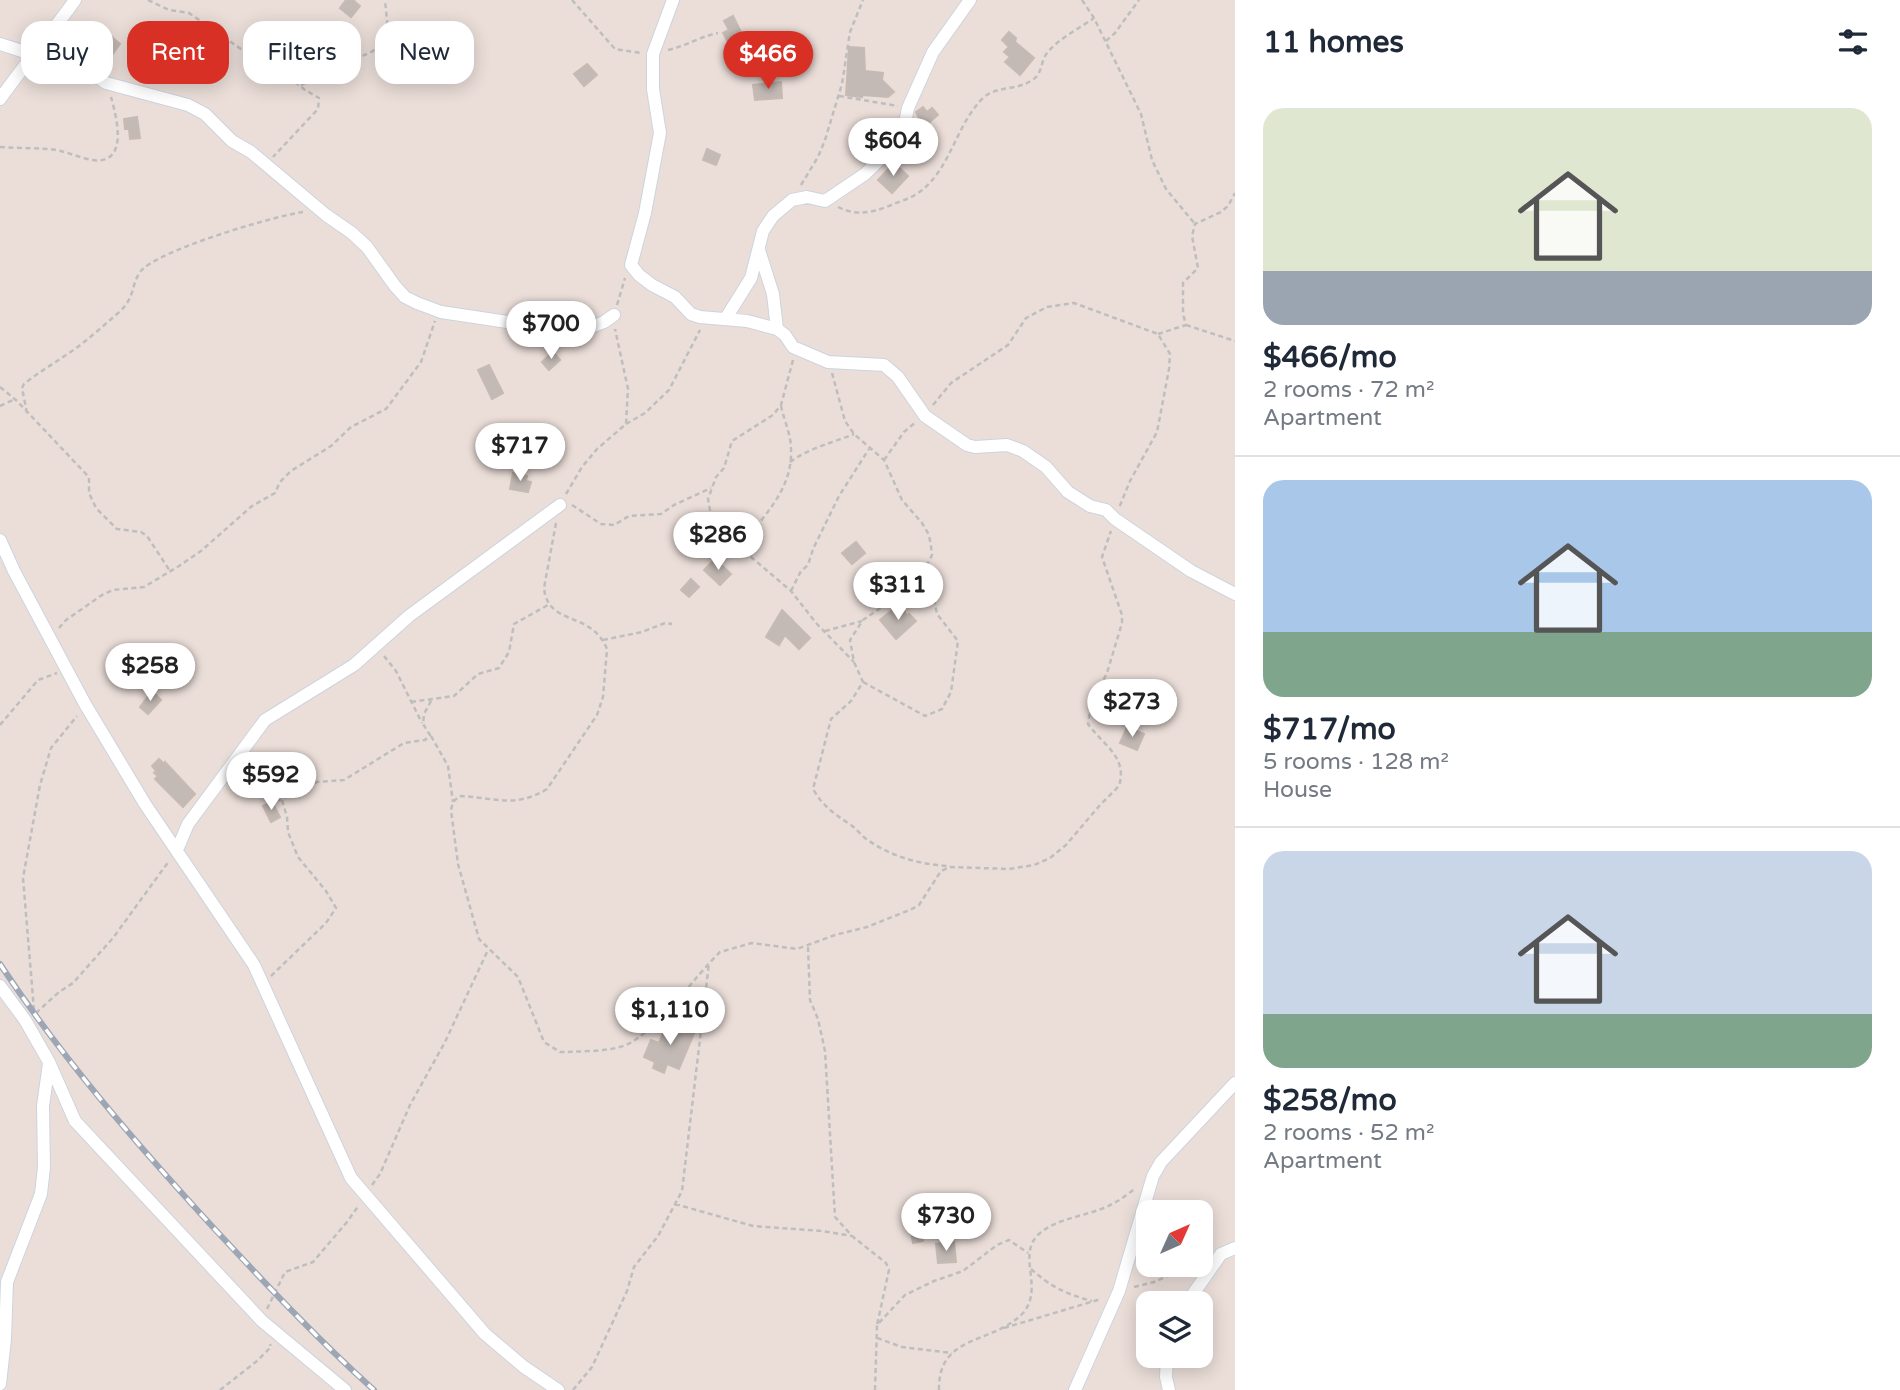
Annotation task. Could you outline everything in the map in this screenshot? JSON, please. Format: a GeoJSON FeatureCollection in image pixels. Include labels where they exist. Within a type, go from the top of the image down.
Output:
{"type":"FeatureCollection","features":[{"type":"Feature","properties":{"kind":"street"},"geometry":{"type":"LineString","coordinates":[[60,21],[75,0]]}},
{"type":"Feature","properties":{"kind":"street"},"geometry":{"type":"LineString","coordinates":[[673,0],[653,54],[653,89],[660,133],[645,213],[631,265],[639,275],[675,297],[691,314],[726,318],[776,329],[785,334],[793,346],[828,362],[884,365],[893,371],[925,416],[967,444],[975,447],[1007,445],[1023,451],[1046,467],[1068,492],[1090,506],[1106,510],[1191,571],[1235,594]]}},
{"type":"Feature","properties":{"kind":"street"},"geometry":{"type":"LineString","coordinates":[[726,318],[751,278],[763,231],[773,216],[792,200],[807,197],[825,201],[865,174],[902,138],[908,108],[933,52],[970,0]]}},
{"type":"Feature","properties":{"kind":"street"},"geometry":{"type":"LineString","coordinates":[[0,44],[21,51]]}},
{"type":"Feature","properties":{"kind":"street"},"geometry":{"type":"LineString","coordinates":[[0,99],[21,69]]}},
{"type":"Feature","properties":{"kind":"street"},"geometry":{"type":"LineString","coordinates":[[110,84],[188,106],[205,114],[232,141],[266,164],[352,233],[367,247],[405,297],[441,312],[561,330],[594,326],[614,315]]}},
{"type":"Feature","properties":{"kind":"street"},"geometry":{"type":"LineString","coordinates":[[759,250],[773,294],[776,329]]}},
{"type":"Feature","properties":{"kind":"street"},"geometry":{"type":"LineString","coordinates":[[177,850],[188,824],[265,720],[354,665],[409,616],[560,505]]}},
{"type":"Feature","properties":{"kind":"street"},"geometry":{"type":"LineString","coordinates":[[0,540],[85,704],[145,804],[237,939],[263,985],[346,1170],[485,1334],[524,1367],[558,1390]]}},
{"type":"Feature","properties":{"kind":"street"},"geometry":{"type":"LineString","coordinates":[[0,986],[25,1020],[49,1062],[75,1121],[262,1321],[345,1390]]}},
{"type":"Feature","properties":{"kind":"street"},"geometry":{"type":"LineString","coordinates":[[0,1384],[5,1339],[6,1282],[41,1194],[44,1179],[43,1106],[49,1062]]}},
{"type":"Feature","properties":{"kind":"street"},"geometry":{"type":"LineString","coordinates":[[1075,1390],[1119,1291],[1153,1176],[1161,1162],[1235,1083]]}},
{"type":"Feature","properties":{"kind":"street"},"geometry":{"type":"LineString","coordinates":[[1195,1291],[1222,1254],[1235,1248]]}},
{"type":"Feature","properties":{"kind":"street"},"geometry":{"type":"LineString","coordinates":[[1166,1368],[1169,1390]]}},
{"type":"Feature","properties":{"kind":"path"},"geometry":{"type":"LineString","coordinates":[[148,0],[169,10],[189,13],[319,98],[318,108],[266,164]]}},
{"type":"Feature","properties":{"kind":"path"},"geometry":{"type":"LineString","coordinates":[[300,85],[373,51],[388,31],[385,0]]}},
{"type":"Feature","properties":{"kind":"path"},"geometry":{"type":"LineString","coordinates":[[572,0],[615,49],[653,54],[683,47],[699,36],[718,33]]}},
{"type":"Feature","properties":{"kind":"path"},"geometry":{"type":"LineString","coordinates":[[792,200],[818,157],[838,96],[850,32],[863,0]]}},
{"type":"Feature","properties":{"kind":"path"},"geometry":{"type":"LineString","coordinates":[[1082,0],[1094,18],[1141,114],[1152,160],[1166,189],[1195,224]]}},
{"type":"Feature","properties":{"kind":"path"},"geometry":{"type":"LineString","coordinates":[[1105,42],[1115,33],[1139,0]]}},
{"type":"Feature","properties":{"kind":"path"},"geometry":{"type":"LineString","coordinates":[[825,201],[855,214],[865,214],[911,197],[922,190],[938,174],[963,122],[987,94],[1013,89],[1032,81],[1037,77],[1048,52],[1094,18]]}},
{"type":"Feature","properties":{"kind":"path"},"geometry":{"type":"LineString","coordinates":[[0,147],[50,149],[89,159],[104,160],[113,155],[118,141],[112,100],[106,84]]}},
{"type":"Feature","properties":{"kind":"path"},"geometry":{"type":"LineString","coordinates":[[838,96],[908,108]]}},
{"type":"Feature","properties":{"kind":"path"},"geometry":{"type":"LineString","coordinates":[[1195,224],[1221,212],[1235,193]]}},
{"type":"Feature","properties":{"kind":"path"},"geometry":{"type":"LineString","coordinates":[[27,412],[22,388],[24,384],[75,349],[117,314],[131,298],[140,272],[153,261],[221,233],[287,214],[319,209]]}},
{"type":"Feature","properties":{"kind":"path"},"geometry":{"type":"LineString","coordinates":[[1186,325],[1182,283],[1198,268],[1192,236],[1195,224]]}},
{"type":"Feature","properties":{"kind":"path"},"geometry":{"type":"LineString","coordinates":[[626,424],[628,389],[618,349],[614,315],[631,265]]}},
{"type":"Feature","properties":{"kind":"path"},"geometry":{"type":"LineString","coordinates":[[884,460],[904,432],[925,416],[951,383],[1008,345],[1026,318],[1047,307],[1074,303],[1158,334],[1186,325],[1235,341]]}},
{"type":"Feature","properties":{"kind":"path"},"geometry":{"type":"LineString","coordinates":[[52,641],[65,620],[102,595],[113,590],[144,587],[201,551],[252,506],[275,493],[280,482],[291,471],[331,446],[351,427],[386,409],[421,362],[431,329],[441,312]]}},
{"type":"Feature","properties":{"kind":"path"},"geometry":{"type":"LineString","coordinates":[[711,488],[661,514],[629,516],[614,526],[601,524],[563,500],[582,467],[597,449],[626,424],[645,413],[669,390],[700,330],[712,318]]}},
{"type":"Feature","properties":{"kind":"path"},"geometry":{"type":"LineString","coordinates":[[863,682],[851,701],[831,719],[813,789],[832,813],[851,824],[863,837],[906,860],[950,867],[1009,869],[1034,865],[1050,858],[1066,845],[1119,786],[1122,777],[1117,756],[1088,724],[1091,704],[1107,673],[1122,623],[1122,615],[1102,557],[1130,481],[1157,432],[1170,354],[1158,334]]}},
{"type":"Feature","properties":{"kind":"path"},"geometry":{"type":"LineString","coordinates":[[793,346],[793,360],[781,405],[773,415],[732,441],[724,468],[711,488],[708,499],[711,516],[717,528],[791,591],[854,662]]}},
{"type":"Feature","properties":{"kind":"path"},"geometry":{"type":"LineString","coordinates":[[825,631],[863,620],[910,588],[932,555],[929,535],[902,500],[884,460],[854,434],[845,421],[828,362]]}},
{"type":"Feature","properties":{"kind":"path"},"geometry":{"type":"LineString","coordinates":[[0,387],[15,399],[86,474],[89,478],[89,493],[96,508],[117,529],[141,532],[147,536],[170,570]]}},
{"type":"Feature","properties":{"kind":"path"},"geometry":{"type":"LineString","coordinates":[[0,406],[15,399]]}},
{"type":"Feature","properties":{"kind":"path"},"geometry":{"type":"LineString","coordinates":[[741,548],[776,504],[783,489],[792,447],[781,405]]}},
{"type":"Feature","properties":{"kind":"path"},"geometry":{"type":"LineString","coordinates":[[790,462],[805,451],[829,445],[854,434]]}},
{"type":"Feature","properties":{"kind":"path"},"geometry":{"type":"LineString","coordinates":[[791,591],[801,571],[808,565],[839,496],[869,449]]}},
{"type":"Feature","properties":{"kind":"path"},"geometry":{"type":"LineString","coordinates":[[453,802],[459,796],[507,803],[537,795],[553,782],[602,704],[607,649],[603,640],[590,626],[562,615],[548,605],[544,588],[560,505]]}},
{"type":"Feature","properties":{"kind":"path"},"geometry":{"type":"LineString","coordinates":[[863,620],[850,640],[854,662],[863,682],[925,716],[942,709],[951,692],[958,641],[937,614],[927,565]]}},
{"type":"Feature","properties":{"kind":"path"},"geometry":{"type":"LineString","coordinates":[[411,702],[454,696],[478,674],[499,668],[509,652],[514,624],[548,605]]}},
{"type":"Feature","properties":{"kind":"path"},"geometry":{"type":"LineString","coordinates":[[603,640],[642,632],[665,623],[672,624]]}},
{"type":"Feature","properties":{"kind":"path"},"geometry":{"type":"LineString","coordinates":[[378,644],[396,671],[448,766],[458,864],[479,939],[518,977],[544,1042],[560,1052],[608,1050],[628,1044],[647,1030],[720,953],[751,943],[797,949],[867,927],[919,905],[941,871],[950,867]]}},
{"type":"Feature","properties":{"kind":"path"},"geometry":{"type":"LineString","coordinates":[[0,725],[38,680],[66,669]]}},
{"type":"Feature","properties":{"kind":"path"},"geometry":{"type":"LineString","coordinates":[[423,724],[424,714],[432,699]]}},
{"type":"Feature","properties":{"kind":"path"},"geometry":{"type":"LineString","coordinates":[[85,704],[51,748],[40,785],[23,878],[35,1014],[73,983],[113,938],[177,850]]}},
{"type":"Feature","properties":{"kind":"path"},"geometry":{"type":"LineString","coordinates":[[281,804],[287,794],[317,782],[344,780],[399,744],[418,743],[430,735]]}},
{"type":"Feature","properties":{"kind":"path"},"geometry":{"type":"LineString","coordinates":[[249,743],[252,755],[271,780],[287,817],[288,832],[298,857],[337,908],[326,923],[263,985]]}},
{"type":"Feature","properties":{"kind":"path"},"geometry":{"type":"LineString","coordinates":[[808,947],[810,1000],[818,1019],[825,1051],[835,1217],[890,1270],[877,1325],[875,1390]]}},
{"type":"Feature","properties":{"kind":"path"},"geometry":{"type":"LineString","coordinates":[[220,1390],[271,1347],[262,1321],[285,1272],[313,1262],[348,1222],[380,1174],[410,1105],[445,1042],[488,950]]}},
{"type":"Feature","properties":{"kind":"path"},"geometry":{"type":"LineString","coordinates":[[573,1390],[592,1367],[627,1291],[634,1267],[658,1236],[682,1191],[709,962]]}},
{"type":"Feature","properties":{"kind":"path"},"geometry":{"type":"LineString","coordinates":[[1002,1329],[1021,1314],[1031,1300],[1033,1289],[1028,1253],[1039,1234],[1068,1220],[1114,1204],[1153,1176]]}},
{"type":"Feature","properties":{"kind":"path"},"geometry":{"type":"LineString","coordinates":[[675,1204],[753,1226],[822,1230],[852,1236]]}},
{"type":"Feature","properties":{"kind":"path"},"geometry":{"type":"LineString","coordinates":[[877,1325],[905,1295],[934,1280],[963,1271],[997,1245],[1009,1240],[1028,1253]]}},
{"type":"Feature","properties":{"kind":"path"},"geometry":{"type":"LineString","coordinates":[[1030,1269],[1048,1284],[1092,1301]]}},
{"type":"Feature","properties":{"kind":"path"},"geometry":{"type":"LineString","coordinates":[[1119,1291],[1163,1278]]}},
{"type":"Feature","properties":{"kind":"path"},"geometry":{"type":"LineString","coordinates":[[940,1390],[940,1375],[946,1360],[957,1348],[1002,1329],[1103,1298]]}},
{"type":"Feature","properties":{"kind":"path"},"geometry":{"type":"LineString","coordinates":[[877,1337],[902,1347],[952,1353]]}},
{"type":"Feature","properties":{"kind":"building"},"geometry":{"type":"Polygon","coordinates":[[[346,0],[353,0],[360,6],[351,17],[340,8],[346,0]]]}},
{"type":"Feature","properties":{"kind":"building"},"geometry":{"type":"Polygon","coordinates":[[[733,16],[742,34],[728,42],[723,33],[729,30],[724,21],[733,16]]]}},
{"type":"Feature","properties":{"kind":"building"},"geometry":{"type":"Polygon","coordinates":[[[1009,32],[1016,38],[1015,42],[1034,58],[1020,75],[1005,62],[1010,57],[1004,52],[1009,47],[1002,40],[1009,32]]]}},
{"type":"Feature","properties":{"kind":"building"},"geometry":{"type":"Polygon","coordinates":[[[113,38],[120,44],[113,54],[113,38]]]}},
{"type":"Feature","properties":{"kind":"building"},"geometry":{"type":"Polygon","coordinates":[[[849,47],[864,48],[865,71],[883,73],[882,80],[894,92],[888,97],[846,95],[849,47]]]}},
{"type":"Feature","properties":{"kind":"building"},"geometry":{"type":"Polygon","coordinates":[[[587,64],[597,75],[584,86],[574,74],[587,64]]]}},
{"type":"Feature","properties":{"kind":"building"},"geometry":{"type":"Polygon","coordinates":[[[781,82],[782,98],[755,100],[753,85],[781,82]]]}},
{"type":"Feature","properties":{"kind":"building"},"geometry":{"type":"Polygon","coordinates":[[[923,107],[927,112],[932,108],[938,115],[914,135],[914,123],[919,118],[916,112],[923,107]]]}},
{"type":"Feature","properties":{"kind":"building"},"geometry":{"type":"Polygon","coordinates":[[[137,117],[140,138],[130,139],[124,119],[137,117]]]}},
{"type":"Feature","properties":{"kind":"building"},"geometry":{"type":"Polygon","coordinates":[[[707,149],[720,155],[716,165],[703,160],[707,149]]]}},
{"type":"Feature","properties":{"kind":"building"},"geometry":{"type":"Polygon","coordinates":[[[894,163],[908,176],[892,193],[878,180],[894,163]]]}},
{"type":"Feature","properties":{"kind":"building"},"geometry":{"type":"Polygon","coordinates":[[[553,352],[560,360],[549,370],[542,362],[553,352]]]}},
{"type":"Feature","properties":{"kind":"building"},"geometry":{"type":"Polygon","coordinates":[[[489,365],[503,393],[492,399],[478,370],[489,365]]]}},
{"type":"Feature","properties":{"kind":"building"},"geometry":{"type":"Polygon","coordinates":[[[513,473],[527,476],[526,481],[531,482],[528,492],[510,489],[513,473]]]}},
{"type":"Feature","properties":{"kind":"building"},"geometry":{"type":"Polygon","coordinates":[[[856,542],[865,553],[852,564],[842,553],[856,542]]]}},
{"type":"Feature","properties":{"kind":"building"},"geometry":{"type":"Polygon","coordinates":[[[715,559],[731,574],[720,585],[704,570],[715,559]]]}},
{"type":"Feature","properties":{"kind":"building"},"geometry":{"type":"Polygon","coordinates":[[[691,579],[699,587],[689,597],[681,590],[691,579]]]}},
{"type":"Feature","properties":{"kind":"building"},"geometry":{"type":"Polygon","coordinates":[[[900,604],[907,616],[909,614],[916,621],[896,639],[880,620],[900,604]]]}},
{"type":"Feature","properties":{"kind":"building"},"geometry":{"type":"Polygon","coordinates":[[[782,610],[810,638],[799,649],[785,635],[779,645],[766,637],[782,610]]]}},
{"type":"Feature","properties":{"kind":"building"},"geometry":{"type":"Polygon","coordinates":[[[152,691],[161,700],[148,714],[140,707],[152,691]]]}},
{"type":"Feature","properties":{"kind":"building"},"geometry":{"type":"Polygon","coordinates":[[[1127,727],[1144,734],[1137,750],[1120,743],[1127,727]]]}},
{"type":"Feature","properties":{"kind":"building"},"geometry":{"type":"Polygon","coordinates":[[[159,759],[195,794],[183,807],[155,779],[158,776],[152,766],[159,759]]]}},
{"type":"Feature","properties":{"kind":"building"},"geometry":{"type":"Polygon","coordinates":[[[272,802],[280,817],[271,822],[263,806],[272,802]]]}},
{"type":"Feature","properties":{"kind":"building"},"geometry":{"type":"Polygon","coordinates":[[[669,1020],[695,1031],[679,1069],[667,1064],[664,1073],[653,1068],[655,1062],[644,1057],[651,1040],[659,1043],[669,1020]]]}},
{"type":"Feature","properties":{"kind":"building"},"geometry":{"type":"Polygon","coordinates":[[[921,1226],[923,1241],[913,1243],[910,1227],[921,1226]]]}},
{"type":"Feature","properties":{"kind":"building"},"geometry":{"type":"Polygon","coordinates":[[[954,1242],[956,1262],[938,1263],[936,1244],[954,1242]]]}},
{"type":"Feature","properties":{"kind":"railway"},"geometry":{"type":"LineString","coordinates":[[0,964],[48,1033],[154,1162],[290,1309],[374,1390]]}}]}
